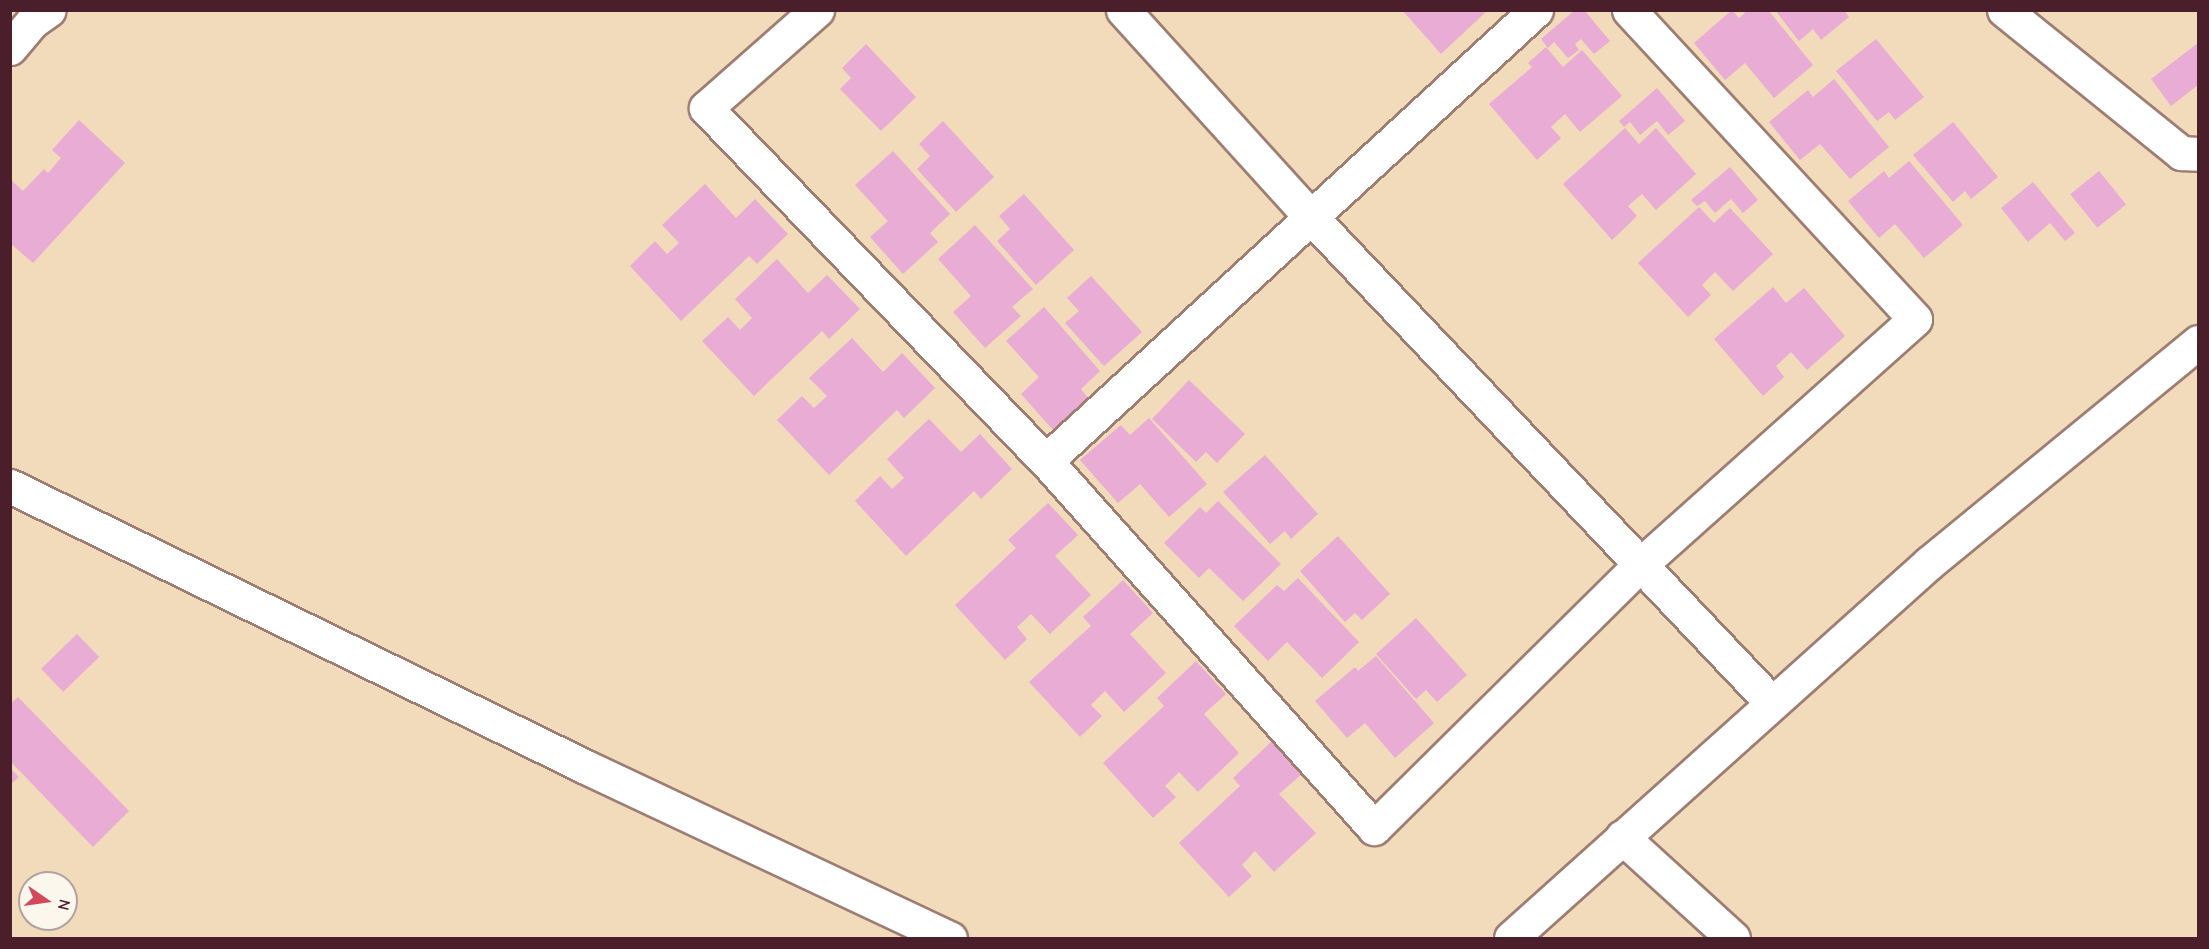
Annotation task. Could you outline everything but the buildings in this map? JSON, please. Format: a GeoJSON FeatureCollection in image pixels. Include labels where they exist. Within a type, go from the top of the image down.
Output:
{"type":"FeatureCollection","features":[{"type":"Feature","properties":{"kind":"street"},"geometry":{"type":"LineString","coordinates":[[10,48],[33,21],[49,10]]}},
{"type":"Feature","properties":{"kind":"street"},"geometry":{"type":"LineString","coordinates":[[816,10],[706,108],[1046,461],[1374,828],[1639,566],[1915,319],[1629,10]]}},
{"type":"Feature","properties":{"kind":"street"},"geometry":{"type":"LineString","coordinates":[[1123,10],[1309,215],[1639,566],[1772,703]]}},
{"type":"Feature","properties":{"kind":"street"},"geometry":{"type":"LineString","coordinates":[[1046,461],[1309,215],[1536,10]]}},
{"type":"Feature","properties":{"kind":"street"},"geometry":{"type":"LineString","coordinates":[[2004,10],[2181,153],[2199,154]]}},
{"type":"Feature","properties":{"kind":"street"},"geometry":{"type":"LineString","coordinates":[[1511,939],[1929,563],[2199,342]]}},
{"type":"Feature","properties":{"kind":"street"},"geometry":{"type":"LineString","coordinates":[[10,486],[588,768],[950,939]]}},
{"type":"Feature","properties":{"kind":"street"},"geometry":{"type":"LineString","coordinates":[[1622,837],[1733,939]]}}]}
